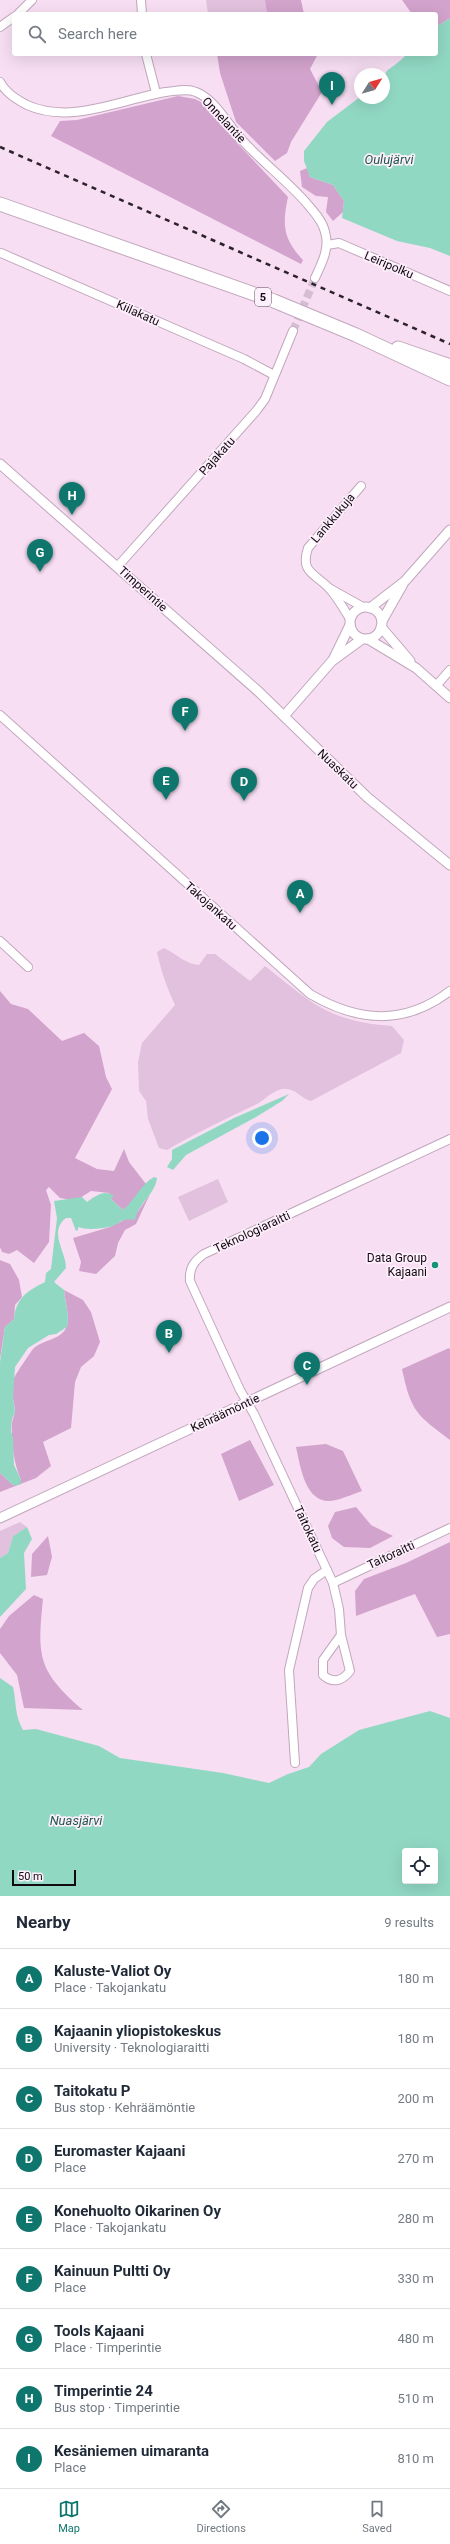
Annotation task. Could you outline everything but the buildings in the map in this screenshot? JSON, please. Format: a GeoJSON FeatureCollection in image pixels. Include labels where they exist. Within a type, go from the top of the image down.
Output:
{"type":"FeatureCollection","features":[{"type":"Feature","properties":{"kind":"highway"},"geometry":{"type":"LineString","coordinates":[[0,198],[25,213]]}},
{"type":"Feature","properties":{"kind":"highway","name":"5"},"geometry":{"type":"LineString","coordinates":[[0,204],[274,301],[356,336],[450,379]]}},
{"type":"Feature","properties":{"kind":"highway","name":"5"},"geometry":{"type":"LineString","coordinates":[[356,336],[408,350],[450,366]]}},
{"type":"Feature","properties":{"kind":"street"},"geometry":{"type":"LineString","coordinates":[[20,12],[32,0]]}},
{"type":"Feature","properties":{"kind":"street"},"geometry":{"type":"LineString","coordinates":[[141,0],[142,12]]}},
{"type":"Feature","properties":{"kind":"street"},"geometry":{"type":"LineString","coordinates":[[0,27],[12,19]]}},
{"type":"Feature","properties":{"kind":"street"},"geometry":{"type":"LineString","coordinates":[[146,56],[156,94]]}},
{"type":"Feature","properties":{"kind":"street","name":"Onnelantie"},"geometry":{"type":"LineString","coordinates":[[0,82],[4,89],[20,101],[52,113],[65,113],[117,104],[156,94],[182,90],[196,92],[221,113],[242,139],[309,206],[325,231],[325,256],[315,278]]}},
{"type":"Feature","properties":{"kind":"street","name":"Leiripolku"},"geometry":{"type":"LineString","coordinates":[[326,244],[339,243],[450,291]]}},
{"type":"Feature","properties":{"kind":"street","name":"Kiilakatu"},"geometry":{"type":"LineString","coordinates":[[1,253],[244,359],[274,375]]}},
{"type":"Feature","properties":{"kind":"street","name":"Pajakatu"},"geometry":{"type":"LineString","coordinates":[[118,566],[257,410],[265,399],[293,331]]}},
{"type":"Feature","properties":{"kind":"street","name":"Timperintie"},"geometry":{"type":"LineString","coordinates":[[0,464],[118,566],[284,716]]}},
{"type":"Feature","properties":{"kind":"street","name":"Lankkukuja"},"geometry":{"type":"LineString","coordinates":[[350,622],[328,588],[307,569],[304,559],[308,548],[361,486]]}},
{"type":"Feature","properties":{"kind":"street"},"geometry":{"type":"LineString","coordinates":[[284,716],[332,661],[365,639],[377,635],[405,581],[450,530]]}},
{"type":"Feature","properties":{"kind":"street"},"geometry":{"type":"LineString","coordinates":[[332,661],[355,611],[367,607],[405,581]]}},
{"type":"Feature","properties":{"kind":"street","name":"Lankkukuja"},"geometry":{"type":"LineString","coordinates":[[328,588],[367,607]]}},
{"type":"Feature","properties":{"kind":"street"},"geometry":{"type":"LineString","coordinates":[[367,607],[378,612],[382,624],[416,668],[450,698]]}},
{"type":"Feature","properties":{"kind":"street"},"geometry":{"type":"LineString","coordinates":[[350,622],[354,634],[416,668]]}},
{"type":"Feature","properties":{"kind":"street"},"geometry":{"type":"LineString","coordinates":[[436,686],[450,670]]}},
{"type":"Feature","properties":{"kind":"street","name":"Takojankatu"},"geometry":{"type":"LineString","coordinates":[[0,715],[310,994],[331,1007],[356,1014],[389,1016],[427,1007],[450,991]]}},
{"type":"Feature","properties":{"kind":"street","name":"Nuaskatu"},"geometry":{"type":"LineString","coordinates":[[284,716],[367,797],[450,865]]}},
{"type":"Feature","properties":{"kind":"street"},"geometry":{"type":"LineString","coordinates":[[0,941],[28,967]]}},
{"type":"Feature","properties":{"kind":"street","name":"Teknologiaraitti"},"geometry":{"type":"LineString","coordinates":[[247,1403],[190,1281],[192,1267],[196,1260],[204,1254],[450,1139]]}},
{"type":"Feature","properties":{"kind":"street","name":"Kehräämöntie"},"geometry":{"type":"LineString","coordinates":[[0,1518],[450,1307]]}},
{"type":"Feature","properties":{"kind":"street","name":"Taitokatu"},"geometry":{"type":"LineString","coordinates":[[247,1403],[254,1414],[333,1583],[339,1609],[341,1635],[350,1671],[345,1677],[337,1681],[329,1680],[323,1675],[323,1660],[341,1635]]}},
{"type":"Feature","properties":{"kind":"street","name":"Taitoraitti"},"geometry":{"type":"LineString","coordinates":[[333,1583],[450,1528]]}},
{"type":"Feature","properties":{"kind":"street"},"geometry":{"type":"LineString","coordinates":[[295,1763],[289,1670],[308,1588],[314,1579],[327,1570]]}},
{"type":"Feature","properties":{"kind":"shaded area"},"geometry":{"type":"Polygon","coordinates":[[[206,0],[265,0],[267,12],[208,12],[206,0]]]}},
{"type":"Feature","properties":{"kind":"shaded area"},"geometry":{"type":"Polygon","coordinates":[[[265,0],[301,0],[304,12],[267,12],[265,0]]]}},
{"type":"Feature","properties":{"kind":"shaded area"},"geometry":{"type":"Polygon","coordinates":[[[402,0],[450,0],[450,18],[438,26],[438,12],[411,12],[402,0]]]}},
{"type":"Feature","properties":{"kind":"shaded area"},"geometry":{"type":"Polygon","coordinates":[[[217,56],[317,56],[310,69],[322,92],[291,142],[287,153],[275,161],[236,122],[220,73],[217,56]]]}},
{"type":"Feature","properties":{"kind":"shaded area"},"geometry":{"type":"Polygon","coordinates":[[[178,96],[195,99],[207,105],[224,123],[238,144],[288,197],[285,216],[286,231],[291,245],[303,260],[301,264],[51,136],[60,121],[77,120],[178,96]]]}},
{"type":"Feature","properties":{"kind":"shaded area"},"geometry":{"type":"Polygon","coordinates":[[[307,168],[310,177],[333,185],[344,201],[343,212],[333,221],[326,212],[328,197],[316,196],[302,187],[300,171],[307,168]]]}},
{"type":"Feature","properties":{"kind":"shaded area"},"geometry":{"type":"Polygon","coordinates":[[[164,948],[189,963],[199,965],[207,954],[215,954],[250,981],[265,966],[309,1000],[336,1015],[370,1024],[392,1026],[404,1040],[401,1053],[311,1101],[291,1090],[278,1090],[259,1103],[211,1126],[167,1150],[159,1148],[148,1119],[146,1101],[139,1091],[138,1062],[142,1043],[175,1005],[164,979],[157,952],[164,948]]]}},
{"type":"Feature","properties":{"kind":"shaded area"},"geometry":{"type":"Polygon","coordinates":[[[0,991],[11,1004],[28,1009],[62,1041],[84,1033],[99,1046],[106,1077],[112,1089],[75,1158],[97,1169],[114,1171],[124,1149],[129,1162],[146,1184],[132,1203],[123,1210],[111,1199],[109,1193],[91,1191],[80,1198],[72,1200],[60,1198],[49,1187],[46,1190],[51,1205],[49,1242],[34,1263],[17,1250],[9,1254],[2,1252],[0,1247],[0,991]]]}},
{"type":"Feature","properties":{"kind":"shaded area"},"geometry":{"type":"Polygon","coordinates":[[[218,1179],[228,1202],[189,1221],[178,1197],[218,1179]]]}},
{"type":"Feature","properties":{"kind":"shaded area"},"geometry":{"type":"Polygon","coordinates":[[[150,1194],[136,1224],[125,1230],[118,1243],[115,1256],[96,1274],[79,1271],[81,1262],[73,1238],[110,1227],[136,1214],[150,1194]]]}},
{"type":"Feature","properties":{"kind":"shaded area"},"geometry":{"type":"Polygon","coordinates":[[[0,1260],[10,1264],[19,1280],[22,1297],[15,1305],[14,1319],[5,1327],[0,1359],[0,1260]]]}},
{"type":"Feature","properties":{"kind":"shaded area"},"geometry":{"type":"Polygon","coordinates":[[[64,1290],[83,1300],[91,1312],[100,1342],[94,1356],[81,1367],[75,1382],[71,1428],[43,1442],[51,1466],[36,1478],[0,1492],[0,1473],[13,1485],[21,1480],[16,1467],[12,1438],[12,1424],[15,1410],[12,1391],[13,1380],[33,1349],[42,1343],[61,1335],[67,1326],[68,1314],[64,1290]]]}},
{"type":"Feature","properties":{"kind":"shaded area"},"geometry":{"type":"Polygon","coordinates":[[[449,1348],[450,1440],[423,1418],[412,1404],[402,1369],[449,1348]]]}},
{"type":"Feature","properties":{"kind":"shaded area"},"geometry":{"type":"Polygon","coordinates":[[[250,1440],[274,1485],[239,1501],[221,1454],[250,1440]]]}},
{"type":"Feature","properties":{"kind":"shaded area"},"geometry":{"type":"Polygon","coordinates":[[[326,1444],[343,1451],[362,1491],[330,1501],[319,1499],[313,1494],[301,1471],[296,1447],[326,1444]]]}},
{"type":"Feature","properties":{"kind":"shaded area"},"geometry":{"type":"Polygon","coordinates":[[[356,1507],[371,1525],[393,1536],[370,1548],[344,1547],[332,1538],[328,1526],[335,1512],[356,1507]]]}},
{"type":"Feature","properties":{"kind":"shaded area"},"geometry":{"type":"Polygon","coordinates":[[[20,1522],[27,1527],[13,1536],[8,1553],[0,1558],[0,1531],[20,1522]]]}},
{"type":"Feature","properties":{"kind":"shaded area"},"geometry":{"type":"Polygon","coordinates":[[[48,1536],[52,1557],[47,1575],[31,1577],[32,1554],[48,1536]]]}},
{"type":"Feature","properties":{"kind":"shaded area"},"geometry":{"type":"Polygon","coordinates":[[[450,1542],[450,1634],[437,1637],[415,1594],[356,1616],[355,1591],[364,1579],[406,1563],[450,1542]]]}},
{"type":"Feature","properties":{"kind":"shaded area"},"geometry":{"type":"Polygon","coordinates":[[[34,1595],[43,1599],[40,1635],[44,1662],[49,1673],[57,1684],[83,1710],[24,1708],[17,1675],[0,1653],[0,1629],[9,1616],[34,1595]]]}},
{"type":"Feature","properties":{"kind":"water","name":"Oulujärvi"},"geometry":{"type":"Polygon","coordinates":[[[450,18],[450,256],[430,248],[397,241],[342,218],[344,201],[333,185],[310,177],[304,161],[304,151],[327,122],[354,102],[354,104],[390,104],[390,69],[405,56],[438,56],[438,26],[450,18]]]}},
{"type":"Feature","properties":{"kind":"water"},"geometry":{"type":"Polygon","coordinates":[[[289,1094],[282,1101],[256,1117],[186,1155],[173,1170],[167,1167],[172,1159],[172,1150],[234,1118],[289,1094]]]}},
{"type":"Feature","properties":{"kind":"water"},"geometry":{"type":"Polygon","coordinates":[[[154,1177],[157,1178],[156,1184],[139,1209],[135,1220],[126,1220],[113,1226],[102,1228],[89,1229],[78,1227],[78,1230],[76,1231],[71,1218],[66,1218],[58,1229],[59,1242],[66,1268],[54,1282],[64,1290],[68,1322],[67,1327],[56,1334],[49,1335],[28,1348],[15,1367],[13,1398],[15,1412],[12,1419],[11,1432],[13,1437],[14,1465],[21,1480],[20,1485],[13,1485],[0,1473],[0,1362],[5,1327],[14,1319],[20,1300],[28,1292],[45,1282],[46,1273],[51,1269],[57,1218],[54,1201],[82,1197],[87,1202],[100,1194],[107,1193],[114,1196],[111,1199],[123,1210],[141,1188],[154,1177]]]}},
{"type":"Feature","properties":{"kind":"water"},"geometry":{"type":"Polygon","coordinates":[[[27,1527],[32,1539],[24,1553],[26,1589],[0,1617],[0,1558],[8,1553],[13,1536],[27,1527]]]}},
{"type":"Feature","properties":{"kind":"water","name":"Nuasjärvi"},"geometry":{"type":"Polygon","coordinates":[[[0,1678],[13,1687],[17,1714],[23,1730],[36,1729],[99,1746],[120,1758],[223,1773],[269,1783],[288,1774],[309,1767],[321,1754],[359,1730],[430,1711],[450,1718],[450,1896],[0,1896],[0,1678]]]}},
{"type":"Feature","properties":{"kind":"tunnel"},"geometry":{"type":"LineString","coordinates":[[293,331],[315,278]]}},
{"type":"Feature","properties":{"kind":"railway"},"geometry":{"type":"LineString","coordinates":[[0,147],[450,344]]}},
{"type":"Feature","properties":{"kind":"place","name":"Kesäniemen uimaranta"},"geometry":{"type":"Point","coordinates":[332,105]}},
{"type":"Feature","properties":{"kind":"place","name":"Timperintie 24"},"geometry":{"type":"Point","coordinates":[72,515]}},
{"type":"Feature","properties":{"kind":"place","name":"Tools Kajaani"},"geometry":{"type":"Point","coordinates":[40,572]}},
{"type":"Feature","properties":{"kind":"place","name":"Kainuun Pultti Oy"},"geometry":{"type":"Point","coordinates":[185,731]}},
{"type":"Feature","properties":{"kind":"place","name":"Konehuolto Oikarinen Oy"},"geometry":{"type":"Point","coordinates":[166,800]}},
{"type":"Feature","properties":{"kind":"place","name":"Euromaster Kajaani"},"geometry":{"type":"Point","coordinates":[244,801]}},
{"type":"Feature","properties":{"kind":"place","name":"Kaluste-Valiot Oy"},"geometry":{"type":"Point","coordinates":[300,913]}},
{"type":"Feature","properties":{"kind":"place","name":"Data Group Kajaani"},"geometry":{"type":"Point","coordinates":[435,1265]}},
{"type":"Feature","properties":{"kind":"place","name":"Kajaanin yliopistokeskus"},"geometry":{"type":"Point","coordinates":[169,1353]}},
{"type":"Feature","properties":{"kind":"place","name":"Taitokatu P"},"geometry":{"type":"Point","coordinates":[307,1385]}}]}
